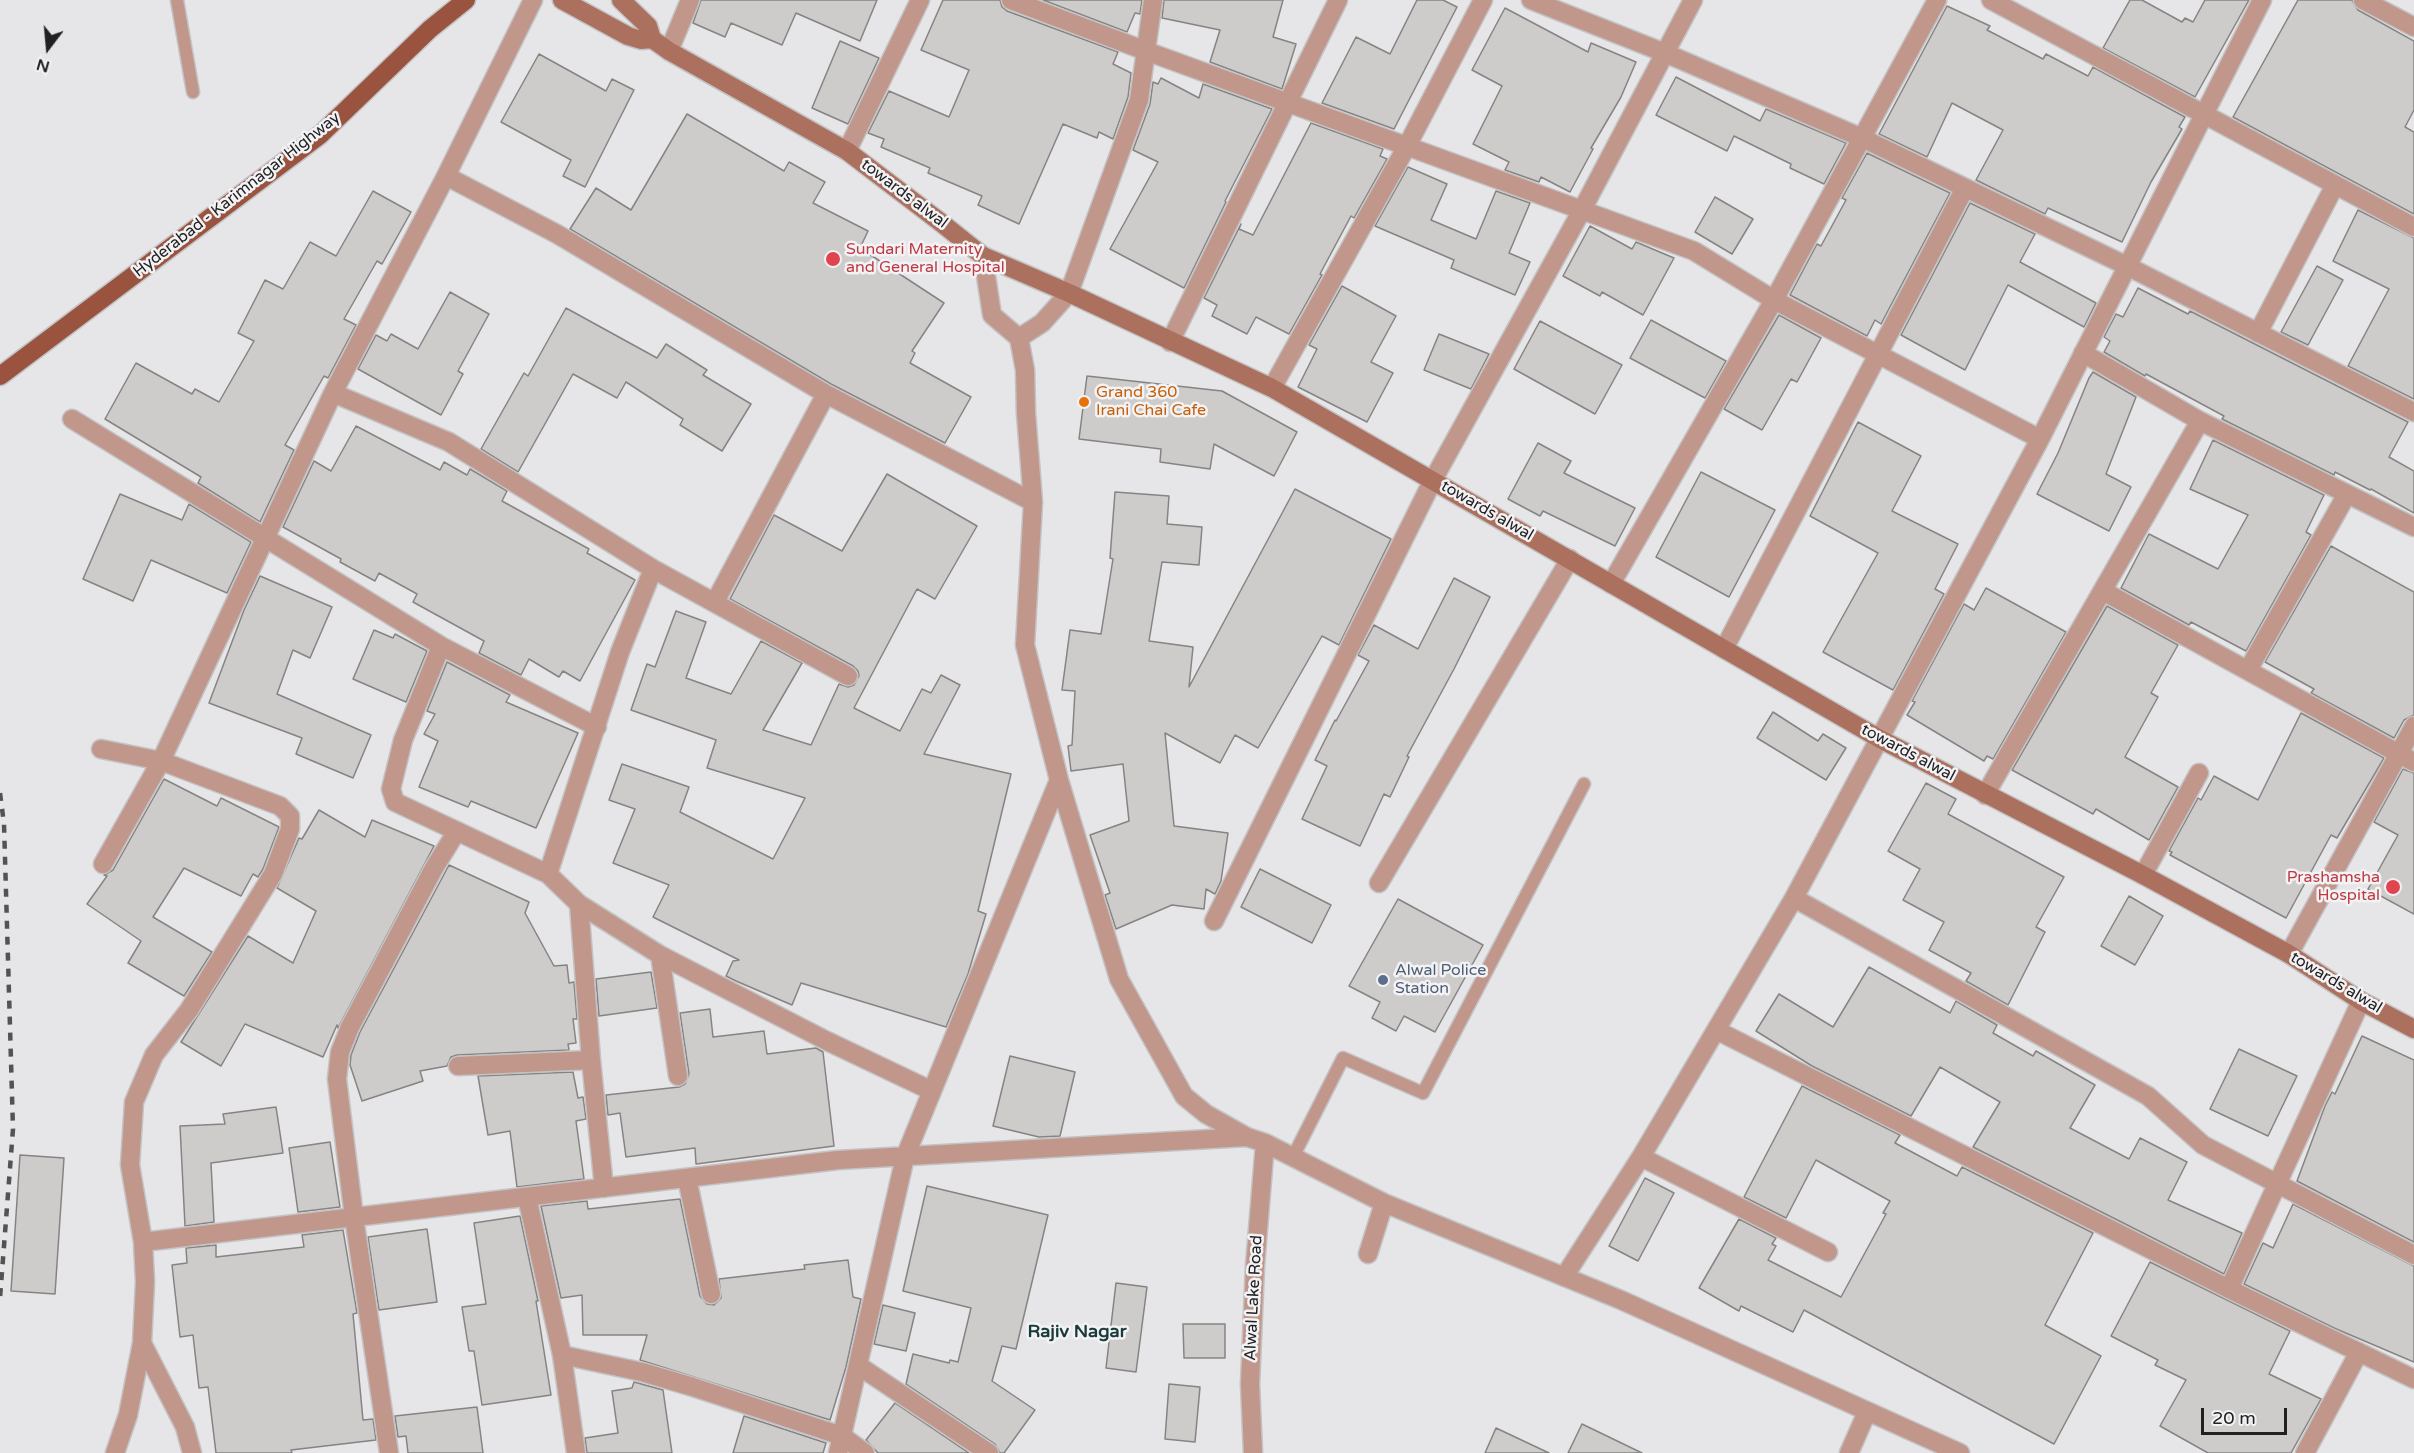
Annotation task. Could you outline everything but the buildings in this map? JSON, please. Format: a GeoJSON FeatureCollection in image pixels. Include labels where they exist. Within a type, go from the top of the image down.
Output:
{"type":"FeatureCollection","features":[{"type":"Feature","properties":{"kind":"main road","name":"Hyderabad - Karimnagar Highway"},"geometry":{"type":"LineString","coordinates":[[0,376],[320,135],[430,29],[465,0]]}},
{"type":"Feature","properties":{"kind":"main road","name":"towards alwal"},"geometry":{"type":"LineString","coordinates":[[562,0],[628,36],[641,40],[652,39],[669,51],[847,151],[983,256],[1069,293],[1272,388],[1880,739],[1985,795],[2143,874],[2289,954],[2361,1001],[2414,1029]]}},
{"type":"Feature","properties":{"kind":"main road"},"geometry":{"type":"LineString","coordinates":[[621,0],[648,26],[652,39]]}},
{"type":"Feature","properties":{"kind":"street"},"geometry":{"type":"LineString","coordinates":[[103,864],[160,761],[333,393],[446,176],[533,0]]}},
{"type":"Feature","properties":{"kind":"street"},"geometry":{"type":"LineString","coordinates":[[669,51],[690,0]]}},
{"type":"Feature","properties":{"kind":"street"},"geometry":{"type":"LineString","coordinates":[[847,151],[920,0]]}},
{"type":"Feature","properties":{"kind":"street"},"geometry":{"type":"LineString","coordinates":[[1011,0],[1289,104],[1694,250],[1774,300],[2040,439]]}},
{"type":"Feature","properties":{"kind":"street"},"geometry":{"type":"LineString","coordinates":[[1019,338],[1042,323],[1069,293],[1139,100],[1153,0]]}},
{"type":"Feature","properties":{"kind":"street"},"geometry":{"type":"LineString","coordinates":[[1170,342],[1289,104],[1338,0]]}},
{"type":"Feature","properties":{"kind":"street"},"geometry":{"type":"LineString","coordinates":[[1272,388],[1407,146],[1482,0]]}},
{"type":"Feature","properties":{"kind":"street"},"geometry":{"type":"LineString","coordinates":[[1531,0],[1665,53],[1862,138],[2127,266],[2414,412]]}},
{"type":"Feature","properties":{"kind":"street"},"geometry":{"type":"LineString","coordinates":[[1214,921],[1433,480],[1582,210],[1693,0]]}},
{"type":"Feature","properties":{"kind":"street"},"geometry":{"type":"LineString","coordinates":[[1611,584],[1774,300],[1937,0]]}},
{"type":"Feature","properties":{"kind":"street"},"geometry":{"type":"LineString","coordinates":[[1991,0],[2414,227]]}},
{"type":"Feature","properties":{"kind":"street"},"geometry":{"type":"LineString","coordinates":[[1564,1277],[1641,1157],[1794,898],[2040,439],[2262,0]]}},
{"type":"Feature","properties":{"kind":"street"},"geometry":{"type":"LineString","coordinates":[[2363,0],[2414,27]]}},
{"type":"Feature","properties":{"kind":"street"},"geometry":{"type":"LineString","coordinates":[[446,176],[557,234],[826,394],[1033,502]]}},
{"type":"Feature","properties":{"kind":"street"},"geometry":{"type":"LineString","coordinates":[[2258,333],[2335,185]]}},
{"type":"Feature","properties":{"kind":"street"},"geometry":{"type":"LineString","coordinates":[[1724,649],[1965,188]]}},
{"type":"Feature","properties":{"kind":"street"},"geometry":{"type":"LineString","coordinates":[[983,256],[992,315],[1019,338],[1025,370],[1033,502],[1025,645],[1059,780],[1119,979],[1184,1096],[1206,1114],[1247,1137],[1265,1143],[1384,1203],[1564,1277],[1960,1453]]}},
{"type":"Feature","properties":{"kind":"street"},"geometry":{"type":"LineString","coordinates":[[2083,353],[2200,421],[2414,527]]}},
{"type":"Feature","properties":{"kind":"street"},"geometry":{"type":"LineString","coordinates":[[333,393],[449,442],[653,569],[848,676]]}},
{"type":"Feature","properties":{"kind":"street"},"geometry":{"type":"LineString","coordinates":[[715,602],[826,394]]}},
{"type":"Feature","properties":{"kind":"street"},"geometry":{"type":"LineString","coordinates":[[72,419],[441,646],[597,727]]}},
{"type":"Feature","properties":{"kind":"street"},"geometry":{"type":"LineString","coordinates":[[1985,795],[2200,421]]}},
{"type":"Feature","properties":{"kind":"street"},"geometry":{"type":"LineString","coordinates":[[2248,670],[2347,494]]}},
{"type":"Feature","properties":{"kind":"street"},"geometry":{"type":"LineString","coordinates":[[1379,883],[1570,560]]}},
{"type":"Feature","properties":{"kind":"street"},"geometry":{"type":"LineString","coordinates":[[548,874],[620,652],[653,569]]}},
{"type":"Feature","properties":{"kind":"street"},"geometry":{"type":"LineString","coordinates":[[2103,591],[2406,757]]}},
{"type":"Feature","properties":{"kind":"street"},"geometry":{"type":"LineString","coordinates":[[441,646],[403,740],[391,789],[395,802],[548,874],[579,904],[660,955],[827,1041],[932,1091]]}},
{"type":"Feature","properties":{"kind":"street"},"geometry":{"type":"LineString","coordinates":[[2289,954],[2406,757],[2414,726]]}},
{"type":"Feature","properties":{"kind":"street"},"geometry":{"type":"LineString","coordinates":[[101,749],[160,761],[280,806],[290,816],[290,829],[273,874],[189,1010],[154,1055],[134,1102],[130,1165],[143,1242],[145,1282],[142,1343],[128,1415],[115,1453]]}},
{"type":"Feature","properties":{"kind":"street"},"geometry":{"type":"LineString","coordinates":[[2143,874],[2199,772]]}},
{"type":"Feature","properties":{"kind":"street"},"geometry":{"type":"LineString","coordinates":[[840,1445],[905,1157],[1059,780]]}},
{"type":"Feature","properties":{"kind":"street"},"geometry":{"type":"LineString","coordinates":[[389,1453],[354,1217],[338,1078],[340,1052],[350,1027],[434,868],[457,831]]}},
{"type":"Feature","properties":{"kind":"street"},"geometry":{"type":"LineString","coordinates":[[1794,898],[2148,1096],[2204,1145],[2414,1255]]}},
{"type":"Feature","properties":{"kind":"street"},"geometry":{"type":"LineString","coordinates":[[579,904],[604,1188]]}},
{"type":"Feature","properties":{"kind":"street"},"geometry":{"type":"LineString","coordinates":[[660,955],[678,1076]]}},
{"type":"Feature","properties":{"kind":"street"},"geometry":{"type":"LineString","coordinates":[[2229,1289],[2361,1001]]}},
{"type":"Feature","properties":{"kind":"street"},"geometry":{"type":"LineString","coordinates":[[1716,1030],[2414,1380]]}},
{"type":"Feature","properties":{"kind":"street"},"geometry":{"type":"LineString","coordinates":[[458,1066],[591,1060]]}},
{"type":"Feature","properties":{"kind":"street"},"geometry":{"type":"LineString","coordinates":[[143,1242],[838,1160],[1247,1137]]}},
{"type":"Feature","properties":{"kind":"street","name":"Alwal Lake Road"},"geometry":{"type":"LineString","coordinates":[[1253,1453],[1251,1361],[1255,1266],[1265,1143]]}},
{"type":"Feature","properties":{"kind":"street"},"geometry":{"type":"LineString","coordinates":[[1641,1157],[1828,1252]]}},
{"type":"Feature","properties":{"kind":"street"},"geometry":{"type":"LineString","coordinates":[[687,1178],[711,1294]]}},
{"type":"Feature","properties":{"kind":"street"},"geometry":{"type":"LineString","coordinates":[[527,1197],[562,1355],[576,1453]]}},
{"type":"Feature","properties":{"kind":"street"},"geometry":{"type":"LineString","coordinates":[[1368,1254],[1384,1203]]}},
{"type":"Feature","properties":{"kind":"street"},"geometry":{"type":"LineString","coordinates":[[142,1343],[185,1427],[192,1453]]}},
{"type":"Feature","properties":{"kind":"street"},"geometry":{"type":"LineString","coordinates":[[2304,1453],[2359,1352]]}},
{"type":"Feature","properties":{"kind":"street"},"geometry":{"type":"LineString","coordinates":[[562,1355],[642,1372],[683,1384],[865,1453]]}},
{"type":"Feature","properties":{"kind":"street"},"geometry":{"type":"LineString","coordinates":[[859,1366],[990,1453]]}},
{"type":"Feature","properties":{"kind":"street"},"geometry":{"type":"LineString","coordinates":[[1849,1453],[1868,1412]]}},
{"type":"Feature","properties":{"kind":"lane"},"geometry":{"type":"LineString","coordinates":[[177,0],[193,92]]}},
{"type":"Feature","properties":{"kind":"lane"},"geometry":{"type":"LineString","coordinates":[[1293,1157],[1343,1058],[1423,1093],[1584,784]]}},
{"type":"Feature","properties":{"kind":"railway"},"geometry":{"type":"LineString","coordinates":[[0,793],[4,824],[13,1129],[0,1298]]}},
{"type":"Feature","properties":{"kind":"place","name":"Sundari Maternity and General Hospital"},"geometry":{"type":"Point","coordinates":[833,259]}},
{"type":"Feature","properties":{"kind":"place","name":"Grand 360 Irani Chai Cafe"},"geometry":{"type":"Point","coordinates":[1084,402]}},
{"type":"Feature","properties":{"kind":"place","name":"Prashamsha Hospital"},"geometry":{"type":"Point","coordinates":[2393,887]}},
{"type":"Feature","properties":{"kind":"place","name":"Alwal Police Station"},"geometry":{"type":"Point","coordinates":[1383,980]}},
{"type":"Feature","properties":{"kind":"district","name":"Rajiv Nagar"},"geometry":{"type":"Point","coordinates":[1077,1332]}}]}
